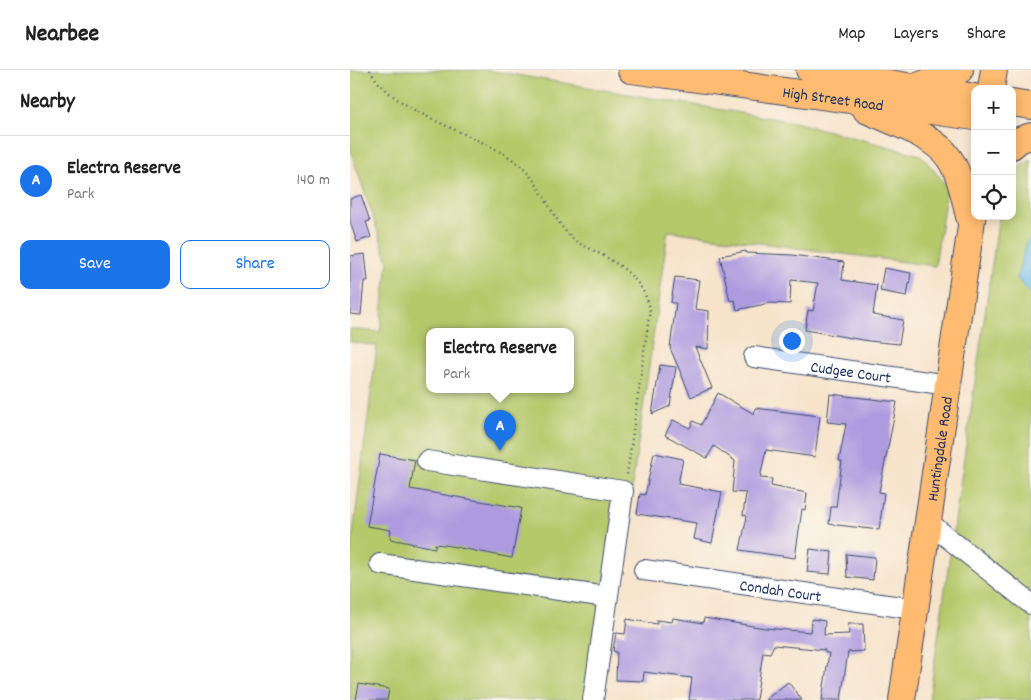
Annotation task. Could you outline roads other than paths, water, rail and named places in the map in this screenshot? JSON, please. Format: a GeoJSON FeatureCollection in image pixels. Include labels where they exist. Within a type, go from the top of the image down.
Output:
{"type":"FeatureCollection","features":[{"type":"Feature","properties":{"kind":"main road","name":"High Street Road"},"geometry":{"type":"LineString","coordinates":[[631,70],[971,116]]}},
{"type":"Feature","properties":{"kind":"main road","name":"High Street Road"},"geometry":{"type":"LineString","coordinates":[[809,70],[971,96]]}},
{"type":"Feature","properties":{"kind":"main road"},"geometry":{"type":"LineString","coordinates":[[912,88],[960,70]]}},
{"type":"Feature","properties":{"kind":"main road"},"geometry":{"type":"LineString","coordinates":[[992,85],[994,70]]}},
{"type":"Feature","properties":{"kind":"main road"},"geometry":{"type":"LineString","coordinates":[[843,100],[938,146],[950,158],[971,207]]}},
{"type":"Feature","properties":{"kind":"main road"},"geometry":{"type":"LineString","coordinates":[[1016,104],[1031,106]]}},
{"type":"Feature","properties":{"kind":"main road"},"geometry":{"type":"LineString","coordinates":[[1016,122],[1031,124]]}},
{"type":"Feature","properties":{"kind":"main road"},"geometry":{"type":"LineString","coordinates":[[1016,143],[1031,136]]}},
{"type":"Feature","properties":{"kind":"main road","name":"Huntingdale Road"},"geometry":{"type":"LineString","coordinates":[[902,700],[972,220]]}},
{"type":"Feature","properties":{"kind":"street","name":"Cudgee Court"},"geometry":{"type":"LineString","coordinates":[[754,357],[948,385]]}},
{"type":"Feature","properties":{"kind":"street"},"geometry":{"type":"LineString","coordinates":[[427,461],[623,490],[593,700]]}},
{"type":"Feature","properties":{"kind":"street"},"geometry":{"type":"LineString","coordinates":[[928,522],[1031,604]]}},
{"type":"Feature","properties":{"kind":"street"},"geometry":{"type":"LineString","coordinates":[[380,564],[608,598]]}},
{"type":"Feature","properties":{"kind":"street","name":"Condah Court"},"geometry":{"type":"LineString","coordinates":[[644,570],[915,609]]}},
{"type":"Feature","properties":{"kind":"water"},"geometry":{"type":"Polygon","coordinates":[[[1031,238],[1031,295],[1017,278],[1027,241],[1031,238]]]}},
{"type":"Feature","properties":{"kind":"place","name":"Electra Reserve"},"geometry":{"type":"Point","coordinates":[500,451]}}]}
